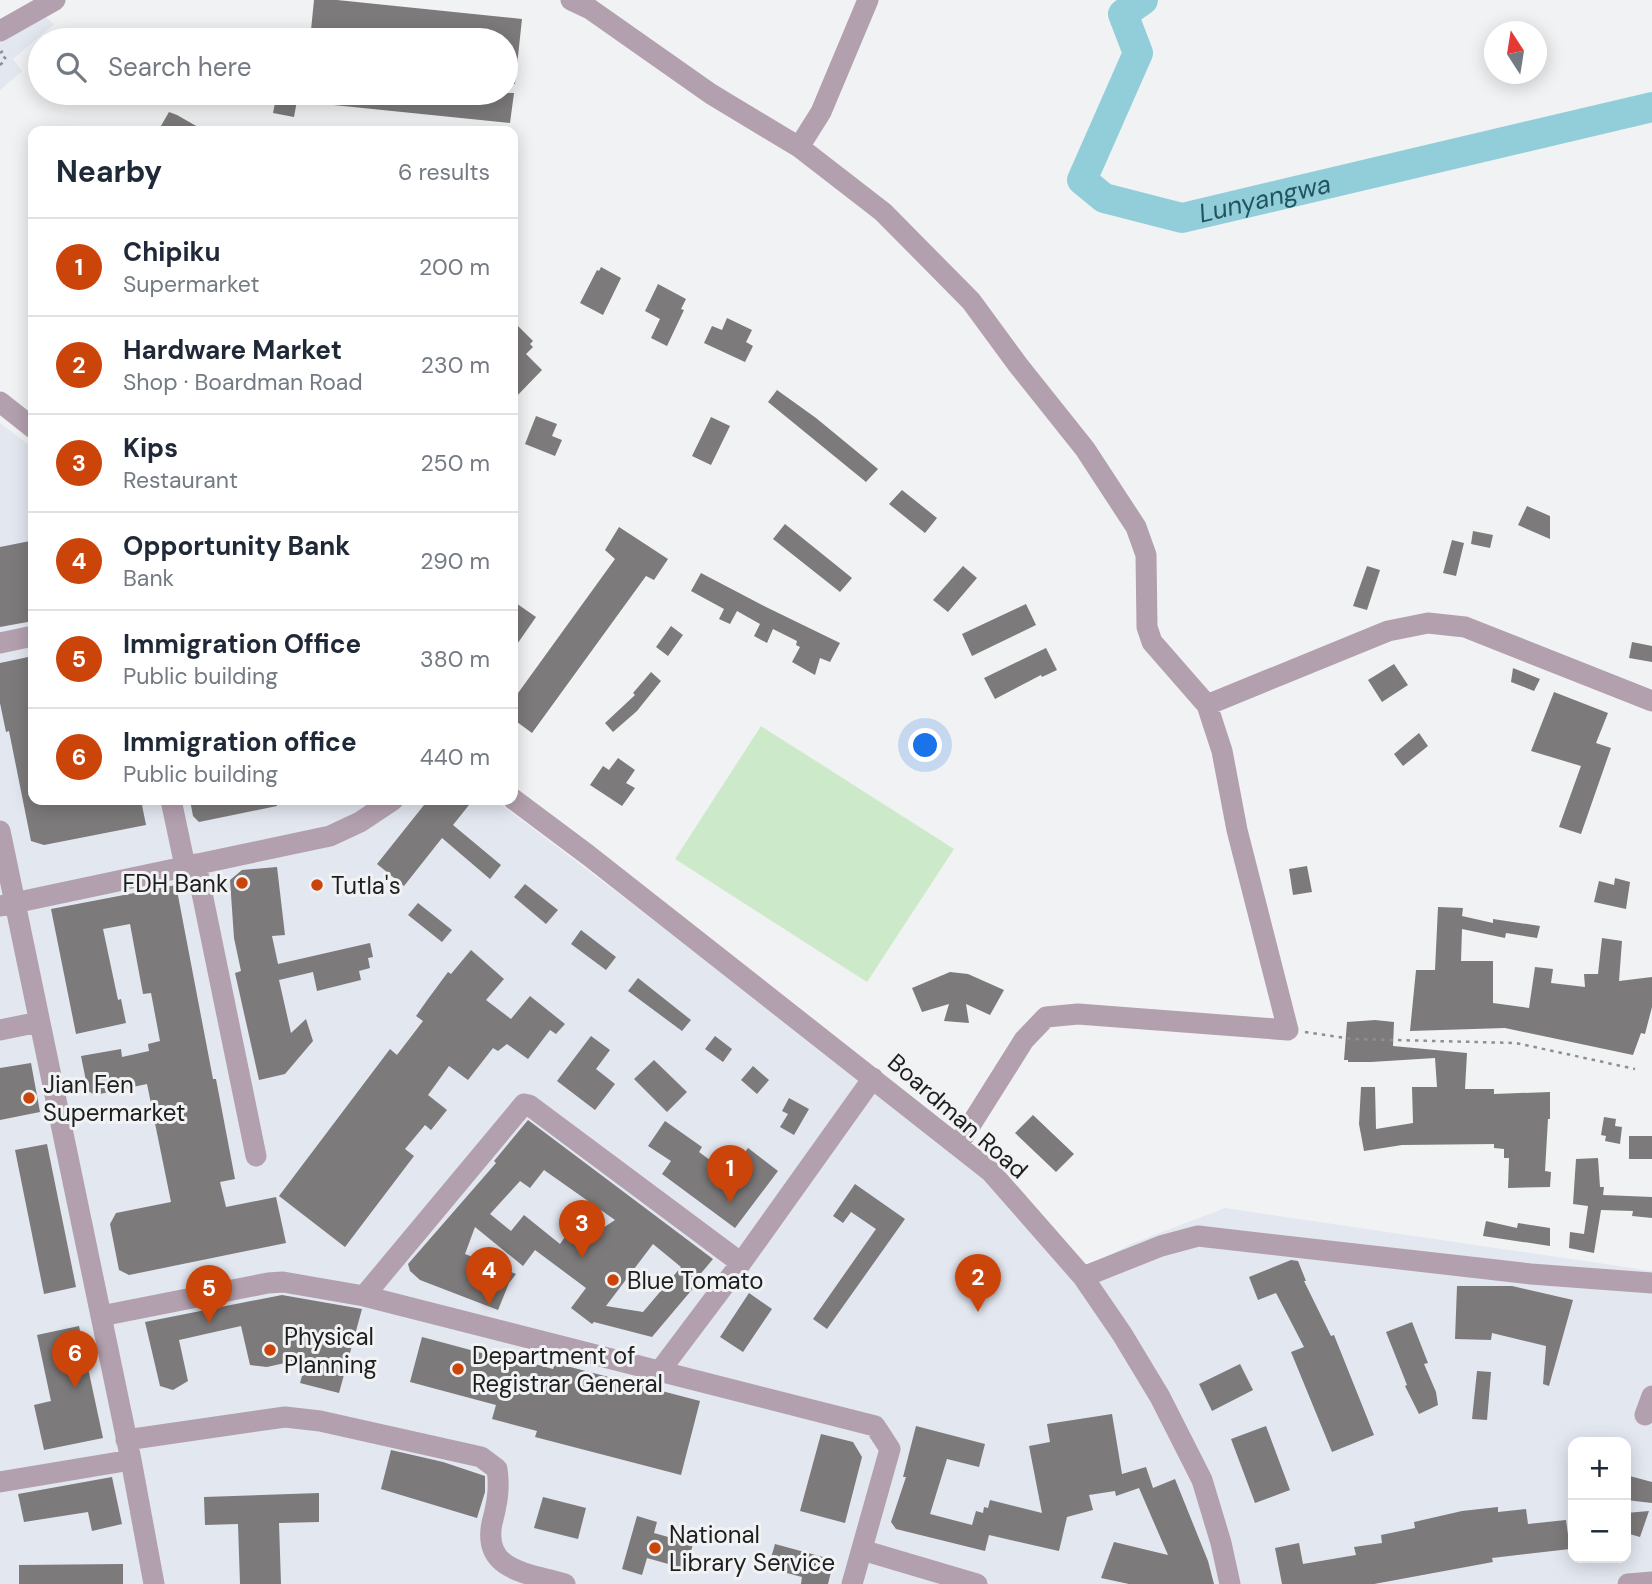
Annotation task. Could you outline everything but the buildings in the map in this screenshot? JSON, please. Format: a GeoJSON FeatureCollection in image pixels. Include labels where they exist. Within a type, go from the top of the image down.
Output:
{"type":"FeatureCollection","features":[{"type":"Feature","properties":{"kind":"street"},"geometry":{"type":"LineString","coordinates":[[0,31],[55,0]]}},
{"type":"Feature","properties":{"kind":"street"},"geometry":{"type":"LineString","coordinates":[[571,0],[590,9],[711,94],[799,146],[883,212],[971,302],[1085,449],[1136,527],[1146,555],[1147,627],[1152,642],[1207,705],[1222,751],[1237,830],[1288,1030],[1078,1014],[1046,1017],[1024,1040],[957,1145]]}},
{"type":"Feature","properties":{"kind":"street"},"geometry":{"type":"LineString","coordinates":[[799,146],[821,112],[868,0]]}},
{"type":"Feature","properties":{"kind":"street"},"geometry":{"type":"LineString","coordinates":[[0,402],[28,424]]}},
{"type":"Feature","properties":{"kind":"street"},"geometry":{"type":"LineString","coordinates":[[1207,705],[1388,631],[1428,623],[1465,628],[1652,701]]}},
{"type":"Feature","properties":{"kind":"street"},"geometry":{"type":"LineString","coordinates":[[0,643],[28,637]]}},
{"type":"Feature","properties":{"kind":"street","name":"Boardman Road"},"geometry":{"type":"LineString","coordinates":[[518,803],[991,1172],[1083,1277],[1160,1396],[1202,1480],[1230,1584]]}},
{"type":"Feature","properties":{"kind":"street"},"geometry":{"type":"LineString","coordinates":[[173,805],[191,865],[256,1156]]}},
{"type":"Feature","properties":{"kind":"street"},"geometry":{"type":"LineString","coordinates":[[8,905],[330,836],[360,822],[386,805]]}},
{"type":"Feature","properties":{"kind":"street"},"geometry":{"type":"LineString","coordinates":[[0,831],[8,905],[39,1022],[129,1450],[154,1584]]}},
{"type":"Feature","properties":{"kind":"street"},"geometry":{"type":"LineString","coordinates":[[0,1030],[39,1022]]}},
{"type":"Feature","properties":{"kind":"street"},"geometry":{"type":"LineString","coordinates":[[659,1372],[741,1263],[873,1078]]}},
{"type":"Feature","properties":{"kind":"street"},"geometry":{"type":"LineString","coordinates":[[364,1296],[524,1104],[529,1105],[741,1263]]}},
{"type":"Feature","properties":{"kind":"street"},"geometry":{"type":"LineString","coordinates":[[1083,1277],[1161,1245],[1198,1236],[1531,1274],[1652,1283]]}},
{"type":"Feature","properties":{"kind":"street"},"geometry":{"type":"LineString","coordinates":[[101,1316],[284,1282],[364,1296],[875,1426],[890,1449],[852,1584]]}},
{"type":"Feature","properties":{"kind":"street"},"geometry":{"type":"LineString","coordinates":[[0,1482],[129,1450],[285,1417],[320,1421],[481,1457],[497,1469],[500,1488],[489,1537],[494,1555],[508,1567],[565,1584]]}},
{"type":"Feature","properties":{"kind":"street"},"geometry":{"type":"LineString","coordinates":[[862,1550],[976,1584]]}},
{"type":"Feature","properties":{"kind":"street"},"geometry":{"type":"LineString","coordinates":[[1628,1584],[1652,1582]]}},
{"type":"Feature","properties":{"kind":"path"},"geometry":{"type":"LineString","coordinates":[[1288,1030],[1352,1039],[1516,1043],[1635,1069]]}},
{"type":"Feature","properties":{"kind":"shaded area"},"geometry":{"type":"Polygon","coordinates":[[[37,10],[54,24],[49,28],[28,28],[28,46],[13,59],[22,71],[0,90],[0,37],[37,10]]]}},
{"type":"Feature","properties":{"kind":"shaded area"},"geometry":{"type":"Polygon","coordinates":[[[0,423],[28,444],[28,805],[502,805],[980,1168],[1071,1275],[1131,1244],[1225,1208],[1652,1271],[1652,1584],[0,1584],[0,423]]]}},
{"type":"Feature","properties":{"kind":"green space"},"geometry":{"type":"Polygon","coordinates":[[[761,726],[954,849],[867,982],[675,859],[761,726]]]}},
{"type":"Feature","properties":{"kind":"waterway","name":"Lunyangwa"},"geometry":{"type":"LineString","coordinates":[[1143,0],[1123,14],[1138,53],[1082,180],[1104,198],[1182,218],[1652,107]]}},
{"type":"Feature","properties":{"kind":"place","name":"FDH Bank"},"geometry":{"type":"Point","coordinates":[242,883]}},
{"type":"Feature","properties":{"kind":"place","name":"Tutla's"},"geometry":{"type":"Point","coordinates":[317,885]}},
{"type":"Feature","properties":{"kind":"place","name":"Jian Fen Supermarket"},"geometry":{"type":"Point","coordinates":[29,1098]}},
{"type":"Feature","properties":{"kind":"place","name":"Chipiku"},"geometry":{"type":"Point","coordinates":[730,1203]}},
{"type":"Feature","properties":{"kind":"place","name":"Kips"},"geometry":{"type":"Point","coordinates":[582,1258]}},
{"type":"Feature","properties":{"kind":"place","name":"Blue Tomato"},"geometry":{"type":"Point","coordinates":[613,1280]}},
{"type":"Feature","properties":{"kind":"place","name":"Opportunity Bank"},"geometry":{"type":"Point","coordinates":[489,1305]}},
{"type":"Feature","properties":{"kind":"place","name":"Hardware Market"},"geometry":{"type":"Point","coordinates":[978,1312]}},
{"type":"Feature","properties":{"kind":"place","name":"Immigration Office"},"geometry":{"type":"Point","coordinates":[209,1323]}},
{"type":"Feature","properties":{"kind":"place","name":"Physical Planning"},"geometry":{"type":"Point","coordinates":[270,1350]}},
{"type":"Feature","properties":{"kind":"place","name":"Department of Registrar General"},"geometry":{"type":"Point","coordinates":[458,1369]}},
{"type":"Feature","properties":{"kind":"place","name":"Immigration office"},"geometry":{"type":"Point","coordinates":[75,1388]}},
{"type":"Feature","properties":{"kind":"place","name":"National Library Service"},"geometry":{"type":"Point","coordinates":[655,1548]}}]}
